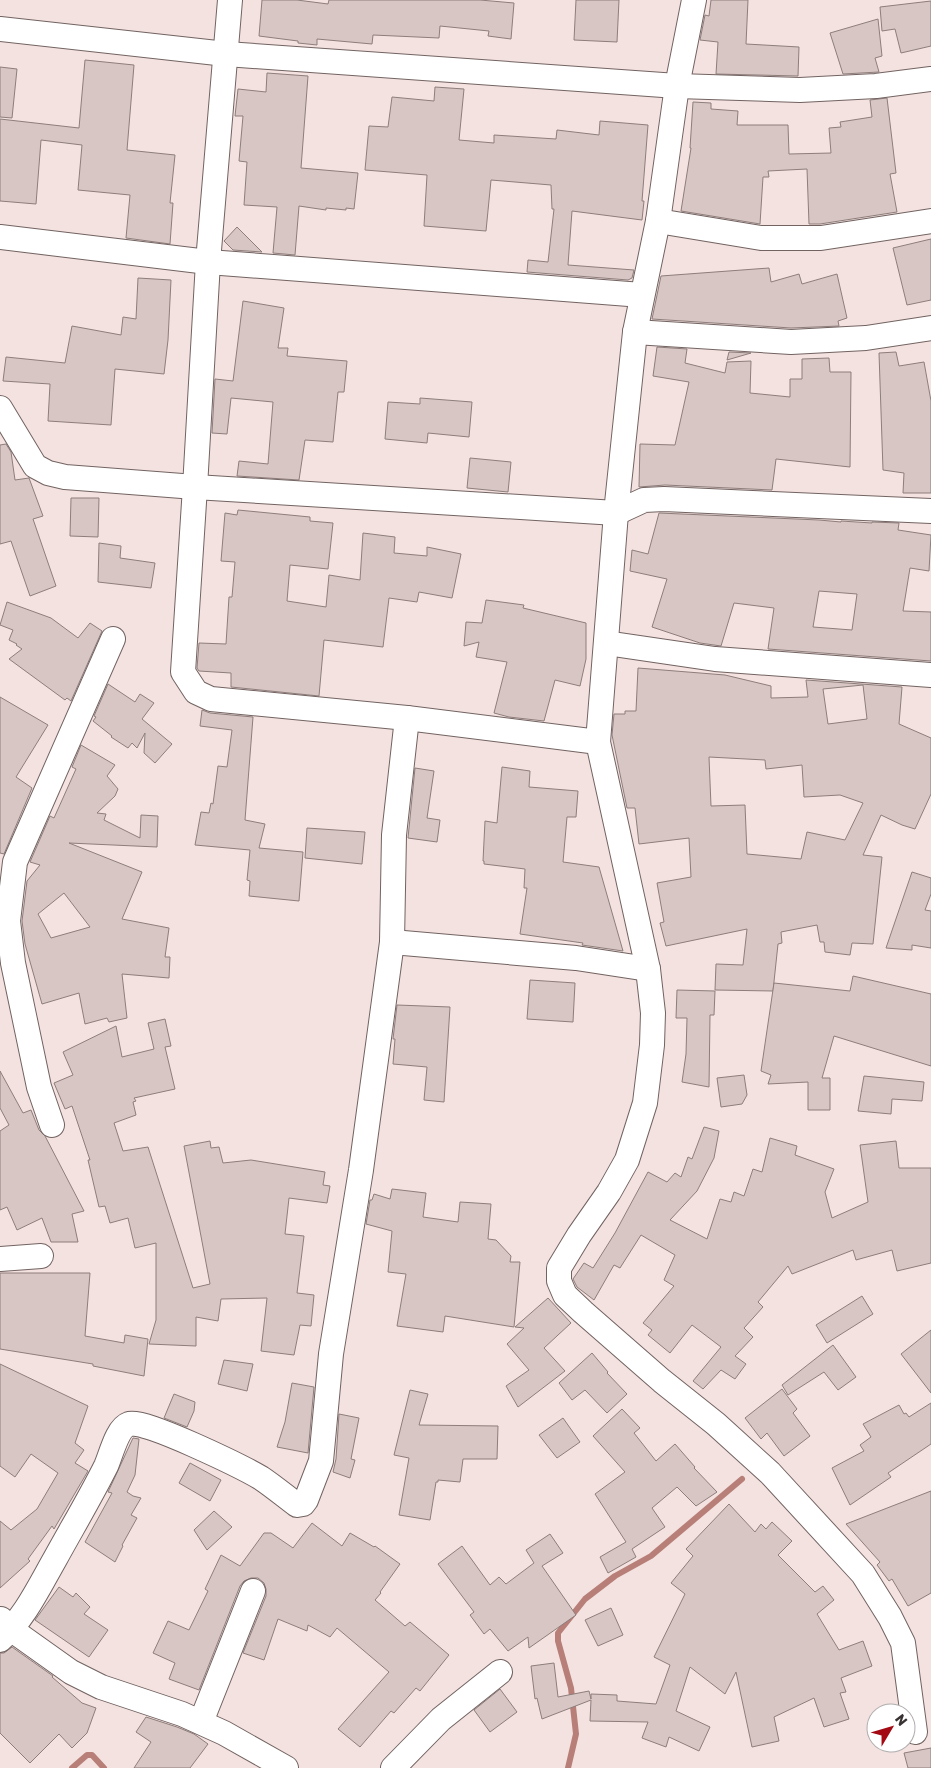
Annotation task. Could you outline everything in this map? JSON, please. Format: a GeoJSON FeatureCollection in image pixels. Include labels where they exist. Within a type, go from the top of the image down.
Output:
{"type":"FeatureCollection","features":[{"type":"Feature","properties":{"kind":"street"},"geometry":{"type":"LineString","coordinates":[[230,0],[208,262],[183,672],[196,692],[211,699],[407,718],[598,742]]}},
{"type":"Feature","properties":{"kind":"street"},"geometry":{"type":"LineString","coordinates":[[694,0],[677,86],[658,221],[635,332],[616,514],[598,742],[648,969],[653,1013],[652,1045],[645,1103],[627,1160],[559,1268],[559,1281],[565,1295],[583,1312],[662,1381],[716,1424],[770,1473],[863,1574],[890,1617],[903,1643],[912,1703]]}},
{"type":"Feature","properties":{"kind":"street"},"geometry":{"type":"LineString","coordinates":[[0,29],[226,54],[677,86],[800,90],[876,86],[931,79]]}},
{"type":"Feature","properties":{"kind":"street"},"geometry":{"type":"LineString","coordinates":[[658,221],[761,238],[822,238],[931,221]]}},
{"type":"Feature","properties":{"kind":"street"},"geometry":{"type":"LineString","coordinates":[[0,237],[208,262],[642,295]]}},
{"type":"Feature","properties":{"kind":"street"},"geometry":{"type":"LineString","coordinates":[[635,332],[791,342],[866,338],[931,328]]}},
{"type":"Feature","properties":{"kind":"street"},"geometry":{"type":"LineString","coordinates":[[0,408],[35,466],[48,473],[65,476],[195,487],[616,514],[644,500],[664,499],[931,511]]}},
{"type":"Feature","properties":{"kind":"street"},"geometry":{"type":"LineString","coordinates":[[52,1125],[38,1087],[13,963],[8,921],[8,861],[113,638]]}},
{"type":"Feature","properties":{"kind":"street"},"geometry":{"type":"LineString","coordinates":[[606,644],[715,659],[931,676]]}},
{"type":"Feature","properties":{"kind":"street"},"geometry":{"type":"LineString","coordinates":[[286,1768],[201,1722],[101,1688],[71,1672],[4,1629],[36,1592],[83,1509],[120,1433],[128,1424],[136,1422],[225,1459],[261,1478],[297,1504],[303,1504],[306,1500],[321,1462],[331,1354],[361,1170],[392,942],[394,834],[407,718]]}},
{"type":"Feature","properties":{"kind":"street"},"geometry":{"type":"LineString","coordinates":[[392,942],[576,958],[648,969]]}},
{"type":"Feature","properties":{"kind":"street"},"geometry":{"type":"LineString","coordinates":[[0,1259],[41,1256]]}},
{"type":"Feature","properties":{"kind":"street"},"geometry":{"type":"LineString","coordinates":[[201,1722],[253,1591]]}},
{"type":"Feature","properties":{"kind":"street"},"geometry":{"type":"LineString","coordinates":[[393,1768],[441,1719],[500,1672]]}},
{"type":"Feature","properties":{"kind":"building"},"geometry":{"type":"Polygon","coordinates":[[[262,0],[297,0],[328,4],[329,0],[480,0],[514,3],[511,39],[488,36],[489,31],[440,26],[439,38],[373,35],[372,44],[317,39],[317,45],[298,43],[298,41],[259,36],[262,0]]]}},
{"type":"Feature","properties":{"kind":"building"},"geometry":{"type":"Polygon","coordinates":[[[576,0],[619,0],[617,42],[574,40],[576,0]]]}},
{"type":"Feature","properties":{"kind":"building"},"geometry":{"type":"Polygon","coordinates":[[[711,0],[748,0],[746,44],[799,47],[798,76],[716,74],[718,42],[700,40],[705,15],[709,16],[711,0]]]}},
{"type":"Feature","properties":{"kind":"building"},"geometry":{"type":"Polygon","coordinates":[[[931,1],[931,46],[901,53],[895,29],[882,31],[880,7],[931,1]]]}},
{"type":"Feature","properties":{"kind":"building"},"geometry":{"type":"Polygon","coordinates":[[[878,19],[882,56],[875,58],[879,72],[843,74],[830,33],[878,19]]]}},
{"type":"Feature","properties":{"kind":"building"},"geometry":{"type":"Polygon","coordinates":[[[85,60],[134,65],[127,150],[175,155],[170,203],[173,203],[170,244],[126,238],[130,195],[78,190],[82,145],[41,140],[36,204],[0,201],[0,119],[79,128],[85,60]]]}},
{"type":"Feature","properties":{"kind":"building"},"geometry":{"type":"Polygon","coordinates":[[[0,67],[17,69],[12,118],[0,117],[0,67]]]}},
{"type":"Feature","properties":{"kind":"building"},"geometry":{"type":"Polygon","coordinates":[[[267,73],[308,76],[301,168],[358,173],[354,209],[326,208],[326,210],[299,206],[295,255],[273,253],[277,207],[244,205],[247,162],[239,161],[243,116],[235,116],[238,89],[266,92],[267,73]]]}},
{"type":"Feature","properties":{"kind":"building"},"geometry":{"type":"Polygon","coordinates":[[[435,87],[464,89],[459,140],[494,143],[494,135],[556,139],[557,130],[599,135],[600,121],[648,125],[642,220],[572,211],[568,265],[634,270],[632,278],[628,280],[527,272],[528,260],[548,262],[554,209],[552,209],[551,185],[491,180],[486,231],[424,226],[427,175],[365,170],[369,126],[388,127],[392,97],[434,101],[435,87]]]}},
{"type":"Feature","properties":{"kind":"building"},"geometry":{"type":"Polygon","coordinates":[[[887,98],[896,173],[890,174],[897,212],[809,224],[807,169],[768,171],[769,177],[763,177],[760,224],[681,211],[691,148],[693,102],[711,103],[711,109],[738,111],[737,125],[788,125],[789,154],[831,153],[829,128],[841,127],[840,122],[872,117],[870,100],[887,98]]]}},
{"type":"Feature","properties":{"kind":"building"},"geometry":{"type":"Polygon","coordinates":[[[237,227],[262,252],[233,250],[224,241],[237,227]]]}},
{"type":"Feature","properties":{"kind":"building"},"geometry":{"type":"Polygon","coordinates":[[[931,239],[931,300],[907,305],[893,248],[931,239]]]}},
{"type":"Feature","properties":{"kind":"building"},"geometry":{"type":"Polygon","coordinates":[[[769,268],[771,282],[799,274],[802,284],[837,274],[847,318],[838,321],[839,326],[791,328],[652,319],[661,276],[769,268]]]}},
{"type":"Feature","properties":{"kind":"building"},"geometry":{"type":"Polygon","coordinates":[[[138,278],[171,280],[164,374],[115,369],[111,425],[48,421],[50,384],[3,381],[6,357],[65,363],[72,326],[121,335],[123,317],[136,319],[138,278]]]}},
{"type":"Feature","properties":{"kind":"building"},"geometry":{"type":"Polygon","coordinates":[[[243,301],[284,308],[278,348],[288,348],[287,356],[347,361],[344,392],[338,392],[333,442],[305,440],[299,480],[237,476],[239,461],[268,464],[273,402],[231,398],[227,434],[212,433],[215,379],[233,381],[243,301]]]}},
{"type":"Feature","properties":{"kind":"building"},"geometry":{"type":"Polygon","coordinates":[[[657,347],[687,349],[685,363],[725,373],[727,362],[751,361],[750,393],[790,397],[790,379],[802,379],[802,359],[829,358],[830,372],[851,372],[850,467],[776,459],[772,490],[665,485],[639,487],[640,444],[675,445],[689,382],[653,376],[657,347]]]}},
{"type":"Feature","properties":{"kind":"building"},"geometry":{"type":"Polygon","coordinates":[[[729,352],[751,353],[727,360],[729,352]]]}},
{"type":"Feature","properties":{"kind":"building"},"geometry":{"type":"Polygon","coordinates":[[[896,352],[899,366],[924,362],[931,401],[931,493],[903,493],[904,473],[883,470],[879,353],[896,352]]]}},
{"type":"Feature","properties":{"kind":"building"},"geometry":{"type":"Polygon","coordinates":[[[420,398],[472,402],[469,437],[428,433],[427,443],[385,439],[388,402],[420,404],[420,398]]]}},
{"type":"Feature","properties":{"kind":"building"},"geometry":{"type":"Polygon","coordinates":[[[6,444],[11,452],[15,480],[29,478],[43,516],[33,519],[56,586],[30,596],[11,541],[0,544],[0,445],[6,444]]]}},
{"type":"Feature","properties":{"kind":"building"},"geometry":{"type":"Polygon","coordinates":[[[470,458],[511,462],[508,492],[467,488],[470,458]]]}},
{"type":"Feature","properties":{"kind":"building"},"geometry":{"type":"Polygon","coordinates":[[[71,498],[99,498],[98,537],[70,536],[71,498]]]}},
{"type":"Feature","properties":{"kind":"building"},"geometry":{"type":"Polygon","coordinates":[[[238,510],[310,517],[310,521],[333,523],[328,569],[290,565],[287,601],[326,607],[329,575],[360,580],[363,533],[395,537],[394,553],[427,556],[427,547],[461,554],[452,598],[419,592],[417,602],[389,598],[383,647],[324,640],[319,696],[231,687],[231,673],[199,671],[197,668],[199,643],[226,644],[229,597],[232,597],[235,562],[221,561],[225,513],[237,515],[238,510]]]}},
{"type":"Feature","properties":{"kind":"building"},"geometry":{"type":"Polygon","coordinates":[[[659,513],[899,523],[898,530],[931,535],[929,571],[910,568],[903,611],[931,612],[931,661],[768,649],[774,608],[734,603],[721,646],[700,643],[652,627],[667,579],[630,571],[632,550],[648,554],[659,513]],[[819,591],[813,627],[852,630],[857,594],[819,591]]]}},
{"type":"Feature","properties":{"kind":"building"},"geometry":{"type":"Polygon","coordinates":[[[99,543],[121,546],[120,558],[155,563],[151,588],[98,582],[99,543]]]}},
{"type":"Feature","properties":{"kind":"building"},"geometry":{"type":"Polygon","coordinates":[[[486,600],[524,605],[523,608],[586,623],[586,659],[580,686],[555,680],[544,721],[509,717],[494,713],[507,662],[476,657],[479,642],[464,646],[466,622],[482,623],[486,600]]]}},
{"type":"Feature","properties":{"kind":"building"},"geometry":{"type":"Polygon","coordinates":[[[7,602],[51,618],[78,638],[90,623],[102,631],[71,701],[67,698],[65,700],[9,659],[22,649],[9,640],[13,630],[0,625],[7,602]]]}},
{"type":"Feature","properties":{"kind":"building"},"geometry":{"type":"Polygon","coordinates":[[[638,668],[725,675],[771,686],[771,698],[808,697],[806,680],[902,687],[899,724],[931,738],[931,794],[915,829],[881,815],[863,855],[882,857],[873,944],[852,943],[850,955],[825,952],[824,942],[820,942],[817,925],[781,932],[782,943],[778,944],[773,991],[715,990],[716,964],[743,965],[747,929],[666,946],[660,923],[664,922],[657,883],[691,877],[689,838],[639,844],[635,808],[627,808],[612,735],[614,714],[636,711],[638,668]],[[863,685],[823,689],[828,724],[867,719],[863,685]],[[709,757],[711,806],[745,805],[747,854],[801,859],[807,832],[845,840],[863,803],[840,795],[804,797],[802,765],[766,769],[765,760],[709,757]]]}},
{"type":"Feature","properties":{"kind":"building"},"geometry":{"type":"Polygon","coordinates":[[[108,684],[135,702],[140,694],[154,703],[142,719],[172,744],[155,763],[144,753],[145,733],[137,748],[132,743],[128,748],[111,737],[93,721],[108,684]]]}},
{"type":"Feature","properties":{"kind":"building"},"geometry":{"type":"Polygon","coordinates":[[[0,697],[48,725],[16,777],[32,788],[4,854],[0,853],[0,697]]]}},
{"type":"Feature","properties":{"kind":"building"},"geometry":{"type":"Polygon","coordinates":[[[202,710],[210,713],[253,717],[245,820],[265,824],[259,848],[303,852],[299,901],[249,896],[250,881],[247,880],[250,850],[195,845],[201,812],[209,813],[211,803],[213,804],[218,766],[227,767],[232,730],[200,726],[202,710]]]}},
{"type":"Feature","properties":{"kind":"building"},"geometry":{"type":"Polygon","coordinates":[[[81,745],[115,765],[107,776],[118,789],[115,796],[97,813],[106,814],[104,820],[140,838],[141,815],[158,816],[157,847],[69,843],[142,872],[122,919],[169,928],[165,957],[170,957],[169,978],[122,974],[127,1018],[109,1022],[107,1018],[85,1024],[79,993],[42,1004],[25,944],[22,921],[27,881],[40,865],[30,862],[50,816],[54,818],[76,769],[72,767],[81,745]],[[64,893],[38,914],[51,938],[90,927],[64,893]]]}},
{"type":"Feature","properties":{"kind":"building"},"geometry":{"type":"Polygon","coordinates":[[[502,767],[530,771],[529,787],[578,791],[576,817],[567,817],[563,862],[599,867],[623,951],[520,934],[527,888],[524,888],[525,869],[484,864],[483,861],[485,821],[497,823],[502,767]]]}},
{"type":"Feature","properties":{"kind":"building"},"geometry":{"type":"Polygon","coordinates":[[[415,768],[434,771],[427,818],[440,820],[437,842],[408,838],[415,768]]]}},
{"type":"Feature","properties":{"kind":"building"},"geometry":{"type":"Polygon","coordinates":[[[307,828],[365,832],[362,864],[305,858],[307,828]]]}},
{"type":"Feature","properties":{"kind":"building"},"geometry":{"type":"Polygon","coordinates":[[[912,872],[931,878],[931,894],[925,910],[931,911],[931,948],[912,945],[912,950],[886,948],[912,872]]]}},
{"type":"Feature","properties":{"kind":"building"},"geometry":{"type":"Polygon","coordinates":[[[853,976],[931,994],[931,1066],[834,1036],[822,1078],[830,1078],[830,1110],[808,1110],[808,1082],[768,1084],[771,1075],[761,1071],[774,983],[850,991],[853,976]]]}},
{"type":"Feature","properties":{"kind":"building"},"geometry":{"type":"Polygon","coordinates":[[[530,980],[575,983],[573,1022],[527,1019],[530,980]]]}},
{"type":"Feature","properties":{"kind":"building"},"geometry":{"type":"Polygon","coordinates":[[[677,990],[715,991],[714,1015],[710,1015],[709,1087],[682,1082],[686,1054],[687,1018],[676,1018],[677,990]]]}},
{"type":"Feature","properties":{"kind":"building"},"geometry":{"type":"Polygon","coordinates":[[[397,1005],[450,1007],[444,1102],[424,1100],[427,1067],[393,1064],[395,1039],[393,1039],[397,1005]]]}},
{"type":"Feature","properties":{"kind":"building"},"geometry":{"type":"Polygon","coordinates":[[[165,1019],[171,1046],[165,1047],[175,1089],[134,1098],[136,1101],[133,1102],[136,1115],[114,1123],[123,1151],[148,1147],[193,1288],[210,1284],[184,1146],[210,1141],[211,1148],[219,1147],[223,1163],[251,1160],[325,1172],[323,1185],[330,1186],[327,1203],[289,1198],[285,1234],[304,1236],[297,1293],[314,1295],[311,1326],[300,1325],[294,1355],[261,1351],[267,1298],[221,1299],[218,1321],[196,1317],[196,1346],[149,1344],[156,1320],[156,1243],[135,1248],[128,1218],[110,1223],[105,1206],[99,1207],[88,1160],[90,1160],[72,1106],[65,1109],[54,1083],[73,1075],[63,1052],[116,1026],[122,1057],[154,1049],[148,1023],[165,1019]]]}},
{"type":"Feature","properties":{"kind":"building"},"geometry":{"type":"Polygon","coordinates":[[[0,1071],[23,1113],[31,1110],[39,1130],[45,1136],[84,1211],[72,1214],[78,1242],[51,1242],[42,1218],[17,1230],[7,1207],[0,1210],[0,1131],[9,1125],[0,1108],[0,1071]]]}},
{"type":"Feature","properties":{"kind":"building"},"geometry":{"type":"Polygon","coordinates":[[[744,1075],[747,1095],[742,1104],[721,1107],[717,1078],[744,1075]]]}},
{"type":"Feature","properties":{"kind":"building"},"geometry":{"type":"Polygon","coordinates":[[[864,1076],[924,1082],[922,1101],[892,1099],[891,1114],[858,1111],[864,1076]]]}},
{"type":"Feature","properties":{"kind":"building"},"geometry":{"type":"Polygon","coordinates":[[[704,1127],[719,1131],[714,1158],[697,1191],[670,1220],[707,1239],[720,1199],[731,1202],[734,1192],[744,1196],[753,1169],[762,1172],[770,1138],[797,1146],[795,1155],[834,1169],[825,1192],[832,1218],[868,1202],[860,1145],[896,1141],[899,1168],[931,1168],[931,1263],[897,1271],[892,1250],[856,1260],[853,1250],[792,1274],[788,1266],[758,1302],[763,1307],[744,1328],[753,1337],[735,1356],[746,1364],[735,1379],[721,1370],[703,1389],[693,1381],[721,1347],[692,1325],[670,1353],[648,1335],[652,1330],[643,1323],[674,1286],[664,1280],[675,1255],[641,1235],[620,1268],[614,1265],[594,1300],[577,1287],[573,1279],[584,1263],[593,1268],[615,1233],[648,1172],[667,1182],[675,1173],[681,1177],[688,1157],[692,1159],[704,1127]]]}},
{"type":"Feature","properties":{"kind":"building"},"geometry":{"type":"Polygon","coordinates":[[[392,1189],[426,1193],[423,1217],[458,1222],[460,1202],[491,1204],[488,1239],[496,1240],[511,1256],[510,1262],[520,1262],[514,1327],[445,1316],[443,1332],[397,1326],[406,1274],[388,1272],[392,1231],[366,1224],[370,1200],[372,1200],[374,1194],[390,1199],[392,1189]]]}},
{"type":"Feature","properties":{"kind":"building"},"geometry":{"type":"Polygon","coordinates":[[[0,1273],[90,1273],[85,1336],[124,1343],[125,1335],[148,1339],[144,1376],[93,1366],[93,1364],[0,1349],[0,1273]]]}},
{"type":"Feature","properties":{"kind":"building"},"geometry":{"type":"Polygon","coordinates":[[[862,1296],[873,1314],[827,1343],[816,1325],[862,1296]]]}},
{"type":"Feature","properties":{"kind":"building"},"geometry":{"type":"Polygon","coordinates":[[[548,1298],[571,1323],[544,1348],[565,1371],[518,1407],[506,1386],[529,1370],[507,1344],[524,1328],[515,1327],[548,1298]]]}},
{"type":"Feature","properties":{"kind":"building"},"geometry":{"type":"Polygon","coordinates":[[[931,1330],[931,1393],[901,1354],[931,1330]]]}},
{"type":"Feature","properties":{"kind":"building"},"geometry":{"type":"Polygon","coordinates":[[[833,1345],[856,1377],[838,1390],[824,1372],[788,1395],[782,1385],[833,1345]]]}},
{"type":"Feature","properties":{"kind":"building"},"geometry":{"type":"Polygon","coordinates":[[[592,1353],[607,1373],[627,1394],[607,1413],[585,1390],[572,1400],[559,1383],[592,1353]]]}},
{"type":"Feature","properties":{"kind":"building"},"geometry":{"type":"Polygon","coordinates":[[[224,1360],[253,1364],[247,1391],[218,1384],[224,1360]]]}},
{"type":"Feature","properties":{"kind":"building"},"geometry":{"type":"Polygon","coordinates":[[[0,1364],[88,1406],[75,1443],[84,1450],[75,1463],[88,1471],[54,1529],[52,1526],[28,1559],[30,1561],[0,1588],[0,1521],[11,1530],[37,1509],[58,1473],[31,1454],[15,1477],[0,1466],[0,1364]]]}},
{"type":"Feature","properties":{"kind":"building"},"geometry":{"type":"Polygon","coordinates":[[[292,1383],[314,1387],[308,1453],[277,1447],[285,1422],[292,1383]]]}},
{"type":"Feature","properties":{"kind":"building"},"geometry":{"type":"Polygon","coordinates":[[[782,1389],[797,1409],[793,1413],[810,1436],[784,1456],[767,1433],[761,1439],[745,1418],[782,1389]]]}},
{"type":"Feature","properties":{"kind":"building"},"geometry":{"type":"Polygon","coordinates":[[[410,1390],[428,1394],[419,1425],[498,1426],[497,1459],[463,1459],[460,1482],[438,1480],[436,1482],[430,1520],[399,1515],[409,1458],[394,1455],[410,1390]]]}},
{"type":"Feature","properties":{"kind":"building"},"geometry":{"type":"Polygon","coordinates":[[[174,1394],[195,1402],[194,1411],[187,1427],[164,1418],[174,1394]]]}},
{"type":"Feature","properties":{"kind":"building"},"geometry":{"type":"Polygon","coordinates":[[[931,1403],[931,1444],[888,1473],[891,1477],[850,1505],[832,1468],[864,1451],[860,1445],[871,1437],[863,1424],[899,1405],[904,1414],[906,1413],[909,1417],[931,1403]]]}},
{"type":"Feature","properties":{"kind":"building"},"geometry":{"type":"Polygon","coordinates":[[[622,1409],[640,1428],[634,1433],[656,1461],[675,1444],[694,1468],[717,1492],[696,1506],[677,1487],[652,1508],[665,1527],[632,1549],[636,1557],[608,1573],[600,1557],[626,1542],[595,1494],[625,1472],[593,1436],[622,1409]]]}},
{"type":"Feature","properties":{"kind":"building"},"geometry":{"type":"Polygon","coordinates":[[[339,1414],[359,1418],[351,1459],[355,1460],[350,1478],[333,1472],[336,1459],[339,1414]]]}},
{"type":"Feature","properties":{"kind":"building"},"geometry":{"type":"Polygon","coordinates":[[[563,1418],[580,1442],[557,1458],[539,1435],[563,1418]]]}},
{"type":"Feature","properties":{"kind":"building"},"geometry":{"type":"Polygon","coordinates":[[[133,1438],[139,1439],[135,1475],[127,1492],[141,1498],[131,1515],[137,1518],[115,1562],[85,1542],[112,1493],[108,1492],[133,1438]]]}},
{"type":"Feature","properties":{"kind":"building"},"geometry":{"type":"Polygon","coordinates":[[[190,1463],[221,1480],[210,1501],[179,1483],[190,1463]]]}},
{"type":"Feature","properties":{"kind":"building"},"geometry":{"type":"Polygon","coordinates":[[[931,1491],[931,1593],[908,1606],[892,1579],[889,1581],[877,1565],[880,1562],[846,1524],[931,1491]]]}},
{"type":"Feature","properties":{"kind":"building"},"geometry":{"type":"Polygon","coordinates":[[[729,1504],[755,1532],[761,1524],[766,1529],[772,1522],[792,1541],[778,1555],[815,1592],[823,1586],[834,1600],[817,1614],[839,1650],[863,1641],[872,1666],[841,1678],[846,1692],[840,1693],[849,1719],[824,1727],[814,1698],[774,1717],[779,1741],[752,1747],[736,1672],[725,1694],[690,1667],[676,1711],[710,1727],[699,1751],[669,1737],[666,1747],[642,1738],[648,1722],[590,1721],[591,1700],[542,1719],[537,1698],[535,1699],[531,1666],[554,1663],[558,1697],[589,1691],[591,1699],[591,1694],[617,1695],[617,1701],[656,1704],[670,1665],[654,1657],[685,1594],[671,1583],[693,1556],[686,1549],[729,1504]]]}},
{"type":"Feature","properties":{"kind":"building"},"geometry":{"type":"Polygon","coordinates":[[[214,1511],[232,1527],[207,1550],[194,1530],[214,1511]]]}},
{"type":"Feature","properties":{"kind":"building"},"geometry":{"type":"Polygon","coordinates":[[[312,1523],[342,1546],[350,1533],[375,1546],[400,1564],[375,1600],[405,1626],[410,1622],[449,1655],[420,1691],[416,1688],[394,1713],[391,1711],[360,1747],[338,1729],[389,1672],[337,1628],[330,1637],[308,1625],[307,1631],[278,1619],[264,1660],[243,1653],[266,1596],[264,1583],[258,1578],[244,1581],[240,1586],[199,1690],[169,1679],[175,1663],[153,1653],[168,1621],[189,1630],[208,1591],[205,1589],[221,1555],[240,1566],[264,1533],[271,1533],[293,1548],[312,1523]]]}},
{"type":"Feature","properties":{"kind":"building"},"geometry":{"type":"Polygon","coordinates":[[[550,1534],[563,1553],[542,1566],[576,1615],[529,1648],[528,1637],[508,1651],[490,1629],[484,1634],[470,1615],[474,1612],[438,1564],[462,1546],[490,1585],[499,1577],[506,1584],[534,1563],[526,1550],[550,1534]]]}},
{"type":"Feature","properties":{"kind":"building"},"geometry":{"type":"Polygon","coordinates":[[[59,1587],[73,1597],[76,1593],[90,1607],[84,1614],[108,1630],[89,1657],[35,1620],[59,1587]]]}},
{"type":"Feature","properties":{"kind":"building"},"geometry":{"type":"Polygon","coordinates":[[[611,1608],[623,1635],[598,1646],[585,1620],[611,1608]]]}},
{"type":"Feature","properties":{"kind":"building"},"geometry":{"type":"Polygon","coordinates":[[[12,1647],[53,1676],[82,1703],[96,1708],[87,1733],[72,1748],[59,1734],[30,1763],[0,1733],[0,1653],[4,1653],[12,1647]]]}},
{"type":"Feature","properties":{"kind":"building"},"geometry":{"type":"Polygon","coordinates":[[[500,1689],[517,1712],[490,1732],[474,1710],[500,1689]]]}},
{"type":"Feature","properties":{"kind":"building"},"geometry":{"type":"Polygon","coordinates":[[[146,1717],[194,1734],[208,1744],[190,1768],[134,1768],[151,1742],[136,1732],[146,1717]]]}},
{"type":"Feature","properties":{"kind":"building"},"geometry":{"type":"Polygon","coordinates":[[[931,1748],[931,1768],[908,1768],[904,1753],[916,1753],[916,1751],[931,1748]]]}},
{"type":"Feature","properties":{"kind":"waterway"},"geometry":{"type":"LineString","coordinates":[[568,1768],[576,1734],[571,1688],[558,1641],[558,1633],[585,1599],[615,1576],[651,1556],[742,1479]]}},
{"type":"Feature","properties":{"kind":"waterway"},"geometry":{"type":"LineString","coordinates":[[72,1768],[87,1755],[92,1755],[104,1768]]}}]}
